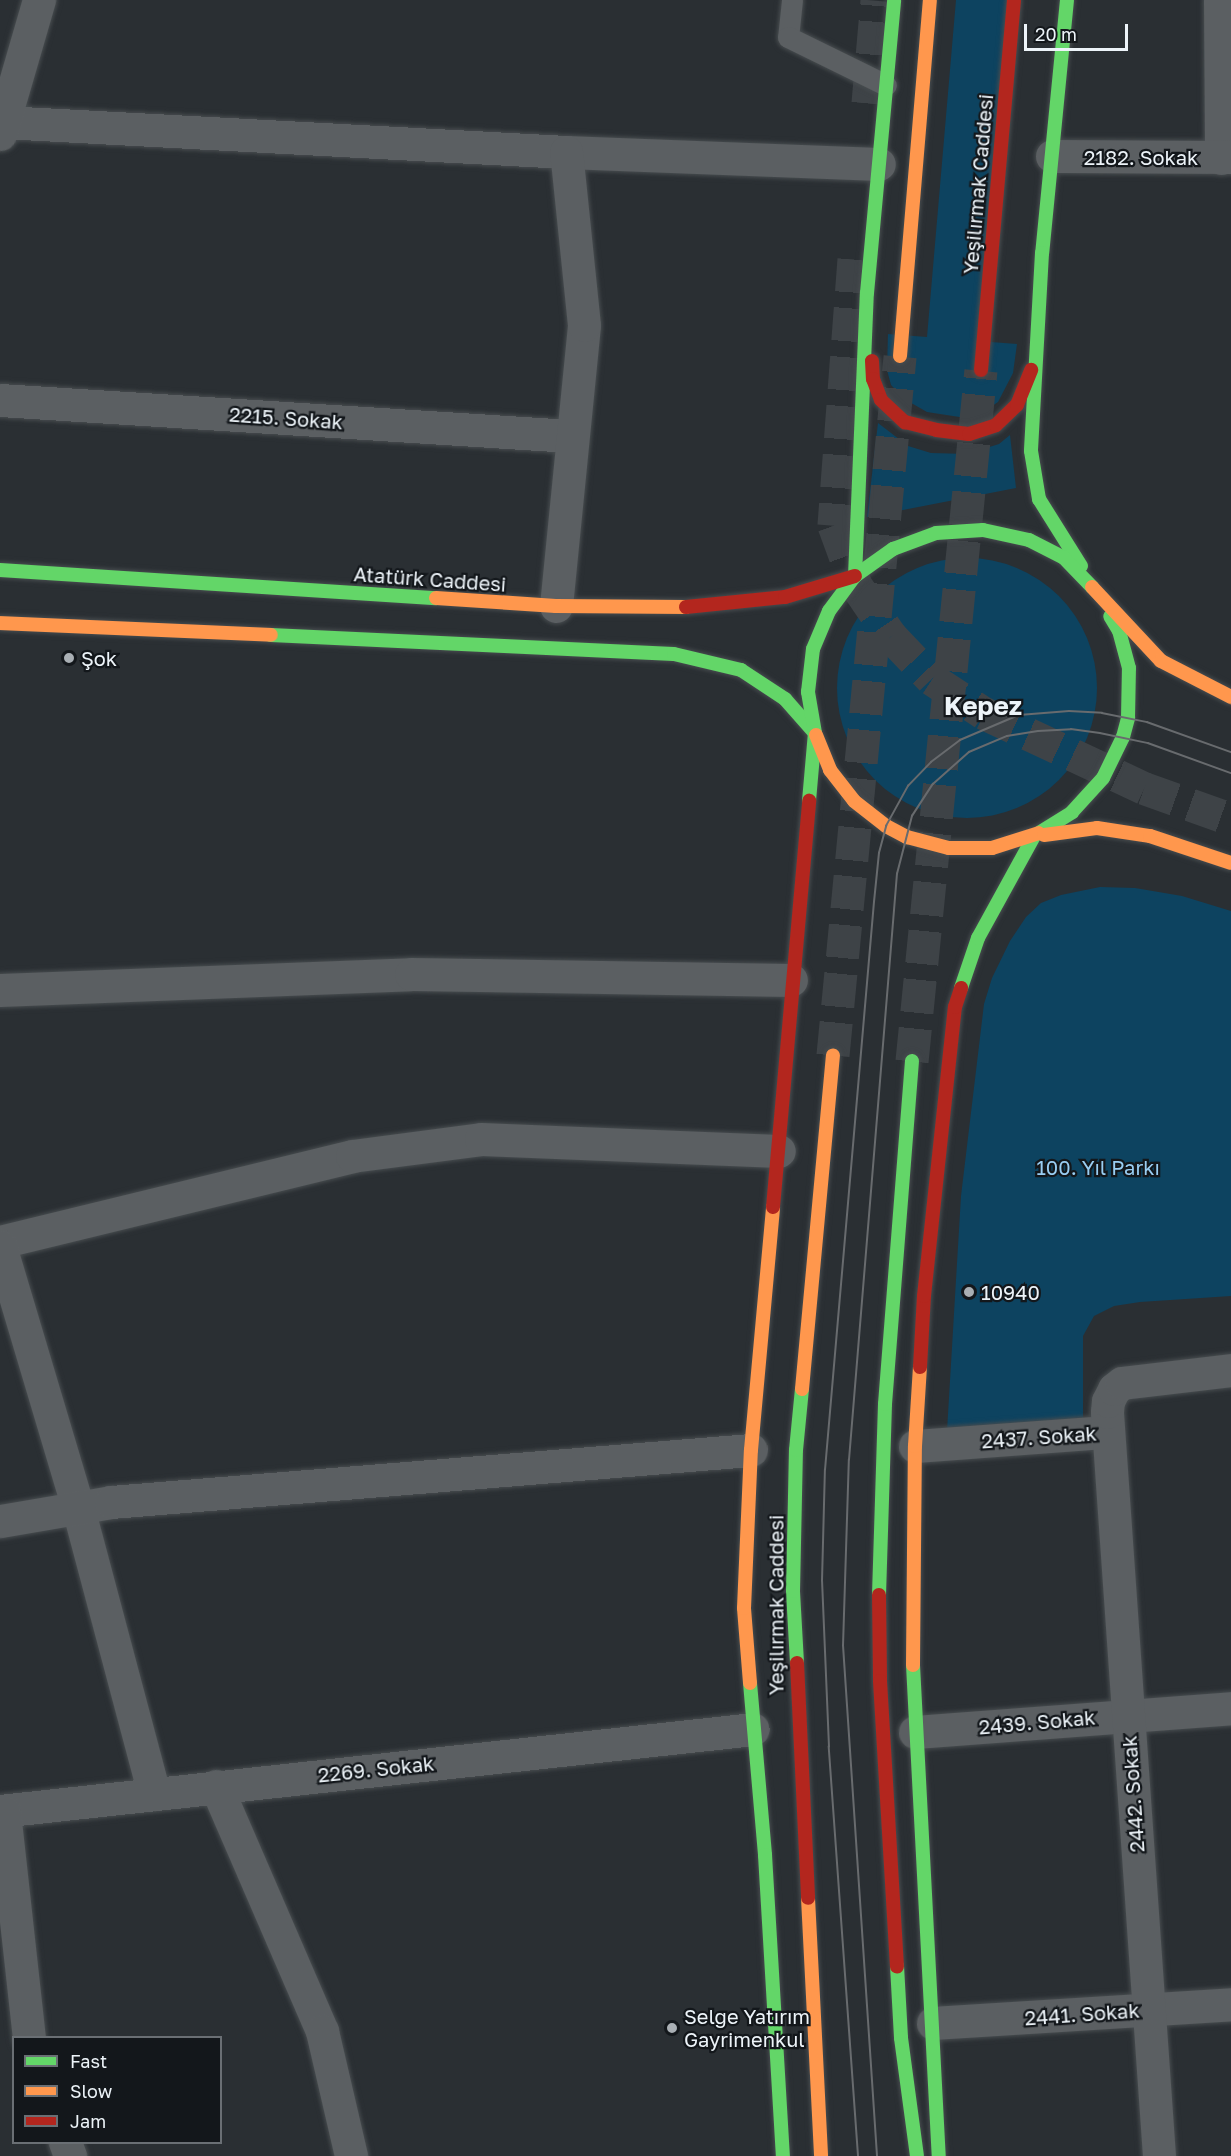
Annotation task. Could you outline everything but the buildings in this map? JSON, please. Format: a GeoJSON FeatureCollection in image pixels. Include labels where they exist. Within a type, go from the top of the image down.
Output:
{"type":"FeatureCollection","features":[{"type":"Feature","properties":{"kind":"main road"},"geometry":{"type":"LineString","coordinates":[[855,576],[867,293],[894,0]]}},
{"type":"Feature","properties":{"kind":"main road"},"geometry":{"type":"LineString","coordinates":[[900,356],[930,0]]}},
{"type":"Feature","properties":{"kind":"main road","name":"Yeşilırmak Caddesi"},"geometry":{"type":"LineString","coordinates":[[981,370],[1014,0]]}},
{"type":"Feature","properties":{"kind":"main road"},"geometry":{"type":"LineString","coordinates":[[939,2156],[915,1732],[913,1604],[915,1446],[924,1296],[955,1007],[978,938],[1002,890],[1034,836],[1072,812],[1103,778],[1123,737],[1128,718],[1129,668],[1119,631],[1040,499],[1032,451],[1042,253],[1067,0]]}},
{"type":"Feature","properties":{"kind":"main road"},"geometry":{"type":"LineString","coordinates":[[867,293],[873,379],[881,400],[905,422],[936,430],[969,434],[996,425],[1017,405],[1038,354]]}},
{"type":"Feature","properties":{"kind":"main road"},"geometry":{"type":"LineString","coordinates":[[1231,697],[1161,661],[1063,557],[1029,540],[983,530],[936,532],[892,549],[855,576],[830,611],[813,649],[808,692],[815,733],[830,770],[854,801],[886,826],[907,837],[949,848],[992,848],[1034,836],[1097,828],[1150,837],[1231,863]]}},
{"type":"Feature","properties":{"kind":"main road","name":"Atatürk Caddesi"},"geometry":{"type":"LineString","coordinates":[[0,570],[556,606],[669,609],[785,597],[855,576]]}},
{"type":"Feature","properties":{"kind":"main road"},"geometry":{"type":"LineString","coordinates":[[0,623],[674,654],[741,670],[786,699],[815,733],[791,980],[779,1151],[750,1450],[744,1608],[765,1855],[783,2156]]}},
{"type":"Feature","properties":{"kind":"main road","name":"Yeşilırmak Caddesi"},"geometry":{"type":"LineString","coordinates":[[821,2156],[793,1591],[796,1450],[833,1055]]}},
{"type":"Feature","properties":{"kind":"main road"},"geometry":{"type":"LineString","coordinates":[[912,1061],[885,1404],[879,1551],[880,1681],[900,2014],[917,2156]]}},
{"type":"Feature","properties":{"kind":"street"},"geometry":{"type":"LineString","coordinates":[[39,0],[2,128],[879,164]]}},
{"type":"Feature","properties":{"kind":"street"},"geometry":{"type":"LineString","coordinates":[[1220,0],[1226,157]]}},
{"type":"Feature","properties":{"kind":"street"},"geometry":{"type":"LineString","coordinates":[[556,606],[571,436],[584,325],[566,152]]}},
{"type":"Feature","properties":{"kind":"street","name":"2182. Sokak"},"geometry":{"type":"LineString","coordinates":[[1052,156],[1226,157]]}},
{"type":"Feature","properties":{"kind":"street","name":"2215. Sokak"},"geometry":{"type":"LineString","coordinates":[[0,400],[571,436]]}},
{"type":"Feature","properties":{"kind":"street"},"geometry":{"type":"LineString","coordinates":[[0,990],[411,974],[791,980]]}},
{"type":"Feature","properties":{"kind":"street"},"geometry":{"type":"LineString","coordinates":[[154,1794],[78,1508],[0,1244],[352,1156],[481,1139],[779,1151]]}},
{"type":"Feature","properties":{"kind":"street","name":"2437. Sokak"},"geometry":{"type":"LineString","coordinates":[[915,1446],[1107,1432],[1108,1401],[1114,1389],[1122,1383],[1231,1370]]}},
{"type":"Feature","properties":{"kind":"street","name":"2442. Sokak"},"geometry":{"type":"LineString","coordinates":[[1107,1432],[1158,2156]]}},
{"type":"Feature","properties":{"kind":"street"},"geometry":{"type":"LineString","coordinates":[[0,1521],[123,1501],[750,1450]]}},
{"type":"Feature","properties":{"kind":"street","name":"2439. Sokak"},"geometry":{"type":"LineString","coordinates":[[915,1732],[1128,1714],[1231,1708]]}},
{"type":"Feature","properties":{"kind":"street","name":"2269. Sokak"},"geometry":{"type":"LineString","coordinates":[[2,1812],[216,1786],[753,1729]]}},
{"type":"Feature","properties":{"kind":"street"},"geometry":{"type":"LineString","coordinates":[[216,1786],[322,2031],[351,2156]]}},
{"type":"Feature","properties":{"kind":"street"},"geometry":{"type":"LineString","coordinates":[[2,1812],[29,2036]]}},
{"type":"Feature","properties":{"kind":"street","name":"2441. Sokak"},"geometry":{"type":"LineString","coordinates":[[933,2023],[1231,2004]]}},
{"type":"Feature","properties":{"kind":"lane"},"geometry":{"type":"LineString","coordinates":[[792,0],[788,37],[886,85]]}},
{"type":"Feature","properties":{"kind":"green space"},"geometry":{"type":"Polygon","coordinates":[[[956,0],[1009,0],[978,341],[1017,344],[1013,373],[998,402],[977,416],[966,418],[927,412],[906,400],[891,385],[887,370],[888,334],[927,337],[956,0]]]}},
{"type":"Feature","properties":{"kind":"green space"},"geometry":{"type":"Polygon","coordinates":[[[878,423],[908,446],[931,453],[967,454],[999,444],[1010,435],[1016,488],[867,517],[878,423]]]}},
{"type":"Feature","properties":{"kind":"green space"},"geometry":{"type":"Polygon","coordinates":[[[967,558],[992,561],[1017,568],[1039,580],[1059,596],[1075,616],[1087,638],[1094,663],[1097,688],[1094,713],[1087,738],[1075,760],[1059,780],[1039,796],[1017,808],[992,815],[967,818],[942,815],[917,808],[895,796],[875,780],[859,760],[847,738],[840,713],[837,688],[840,663],[847,638],[859,616],[875,596],[895,580],[917,568],[942,561],[967,558]]]}},
{"type":"Feature","properties":{"kind":"green space","name":"100. Yıl Parkı"},"geometry":{"type":"Polygon","coordinates":[[[1100,887],[1135,888],[1182,896],[1231,911],[1231,1296],[1140,1302],[1114,1306],[1094,1316],[1083,1336],[1083,1424],[947,1431],[961,1196],[984,1004],[992,978],[1010,941],[1026,917],[1041,903],[1061,895],[1100,887]]]}},
{"type":"Feature","properties":{"kind":"tunnel"},"geometry":{"type":"LineString","coordinates":[[868,103],[877,0]]}},
{"type":"Feature","properties":{"kind":"tunnel"},"geometry":{"type":"LineString","coordinates":[[854,259],[834,525],[856,585],[891,636],[932,679],[984,713],[1144,788],[1231,819]]}},
{"type":"Feature","properties":{"kind":"tunnel"},"geometry":{"type":"LineString","coordinates":[[833,1055],[900,356]]}},
{"type":"Feature","properties":{"kind":"tunnel"},"geometry":{"type":"LineString","coordinates":[[912,1061],[981,370]]}},
{"type":"Feature","properties":{"kind":"tram line"},"geometry":{"type":"LineString","coordinates":[[858,2156],[829,1747],[822,1581],[825,1470],[874,902],[879,853],[886,826],[908,786],[931,762],[960,740],[1019,715],[1069,711],[1102,713],[1147,722],[1231,752]]}},
{"type":"Feature","properties":{"kind":"tram line"},"geometry":{"type":"LineString","coordinates":[[877,2156],[843,1646],[849,1460],[897,874],[912,816],[933,784],[969,752],[1007,736],[1071,729],[1100,733],[1148,743],[1231,773]]}},
{"type":"Feature","properties":{"kind":"traffic: fast"},"geometry":{"type":"LineString","coordinates":[[855,576],[867,293],[894,0]]}},
{"type":"Feature","properties":{"kind":"traffic: fast"},"geometry":{"type":"LineString","coordinates":[[1067,0],[1042,253],[1031,451],[1039,499],[1081,566]]}},
{"type":"Feature","properties":{"kind":"traffic: fast"},"geometry":{"type":"LineString","coordinates":[[809,801],[815,733],[808,692],[813,649],[829,611],[855,576],[893,549],[936,533],[983,530],[1029,540],[1063,557],[1092,587]]}},
{"type":"Feature","properties":{"kind":"traffic: fast"},"geometry":{"type":"LineString","coordinates":[[0,570],[436,598]]}},
{"type":"Feature","properties":{"kind":"traffic: fast"},"geometry":{"type":"LineString","coordinates":[[1039,833],[1072,812],[1103,778],[1123,737],[1128,718],[1129,668],[1119,631],[1110,616]]}},
{"type":"Feature","properties":{"kind":"traffic: fast"},"geometry":{"type":"LineString","coordinates":[[271,635],[674,654],[741,670],[785,699],[815,733]]}},
{"type":"Feature","properties":{"kind":"traffic: fast"},"geometry":{"type":"LineString","coordinates":[[961,988],[978,938],[1034,836]]}},
{"type":"Feature","properties":{"kind":"traffic: fast"},"geometry":{"type":"LineString","coordinates":[[879,1595],[885,1404],[912,1061]]}},
{"type":"Feature","properties":{"kind":"traffic: fast"},"geometry":{"type":"LineString","coordinates":[[797,1663],[793,1591],[796,1450],[802,1389]]}},
{"type":"Feature","properties":{"kind":"traffic: fast"},"geometry":{"type":"LineString","coordinates":[[913,1665],[939,2156]]}},
{"type":"Feature","properties":{"kind":"traffic: fast"},"geometry":{"type":"LineString","coordinates":[[750,1683],[765,1855],[783,2156]]}},
{"type":"Feature","properties":{"kind":"traffic: fast"},"geometry":{"type":"LineString","coordinates":[[897,1966],[901,2038],[917,2156]]}},
{"type":"Feature","properties":{"kind":"traffic: slow"},"geometry":{"type":"LineString","coordinates":[[900,356],[930,0]]}},
{"type":"Feature","properties":{"kind":"traffic: slow"},"geometry":{"type":"LineString","coordinates":[[1092,587],[1161,661],[1231,697]]}},
{"type":"Feature","properties":{"kind":"traffic: slow"},"geometry":{"type":"LineString","coordinates":[[436,598],[556,606],[686,607]]}},
{"type":"Feature","properties":{"kind":"traffic: slow"},"geometry":{"type":"LineString","coordinates":[[0,623],[271,635]]}},
{"type":"Feature","properties":{"kind":"traffic: slow"},"geometry":{"type":"LineString","coordinates":[[816,735],[830,770],[854,801],[886,826],[907,837],[949,848],[992,848],[1039,833]]}},
{"type":"Feature","properties":{"kind":"traffic: slow"},"geometry":{"type":"LineString","coordinates":[[1044,835],[1097,828],[1150,836],[1231,863]]}},
{"type":"Feature","properties":{"kind":"traffic: slow"},"geometry":{"type":"LineString","coordinates":[[802,1389],[833,1055]]}},
{"type":"Feature","properties":{"kind":"traffic: slow"},"geometry":{"type":"LineString","coordinates":[[750,1683],[744,1608],[751,1450],[773,1207]]}},
{"type":"Feature","properties":{"kind":"traffic: slow"},"geometry":{"type":"LineString","coordinates":[[913,1665],[915,1446],[920,1367]]}},
{"type":"Feature","properties":{"kind":"traffic: slow"},"geometry":{"type":"LineString","coordinates":[[808,1898],[821,2156]]}},
{"type":"Feature","properties":{"kind":"traffic: jam"},"geometry":{"type":"LineString","coordinates":[[981,370],[1014,0]]}},
{"type":"Feature","properties":{"kind":"traffic: jam"},"geometry":{"type":"LineString","coordinates":[[872,361],[873,379],[881,400],[905,422],[936,430],[969,434],[996,425],[1017,405],[1031,370]]}},
{"type":"Feature","properties":{"kind":"traffic: jam"},"geometry":{"type":"LineString","coordinates":[[686,607],[785,597],[855,576]]}},
{"type":"Feature","properties":{"kind":"traffic: jam"},"geometry":{"type":"LineString","coordinates":[[773,1207],[809,801]]}},
{"type":"Feature","properties":{"kind":"traffic: jam"},"geometry":{"type":"LineString","coordinates":[[920,1367],[924,1296],[955,1007],[961,988]]}},
{"type":"Feature","properties":{"kind":"traffic: jam"},"geometry":{"type":"LineString","coordinates":[[879,1595],[880,1681],[897,1966]]}},
{"type":"Feature","properties":{"kind":"traffic: jam"},"geometry":{"type":"LineString","coordinates":[[797,1663],[808,1898]]}},
{"type":"Feature","properties":{"kind":"place","name":"Şok"},"geometry":{"type":"Point","coordinates":[69,658]}},
{"type":"Feature","properties":{"kind":"place","name":"10940"},"geometry":{"type":"Point","coordinates":[969,1292]}},
{"type":"Feature","properties":{"kind":"place","name":"Selge Yatırım Gayrimenkul"},"geometry":{"type":"Point","coordinates":[672,2028]}},
{"type":"Feature","properties":{"kind":"district","name":"Kepez"},"geometry":{"type":"Point","coordinates":[983,706]}}]}
